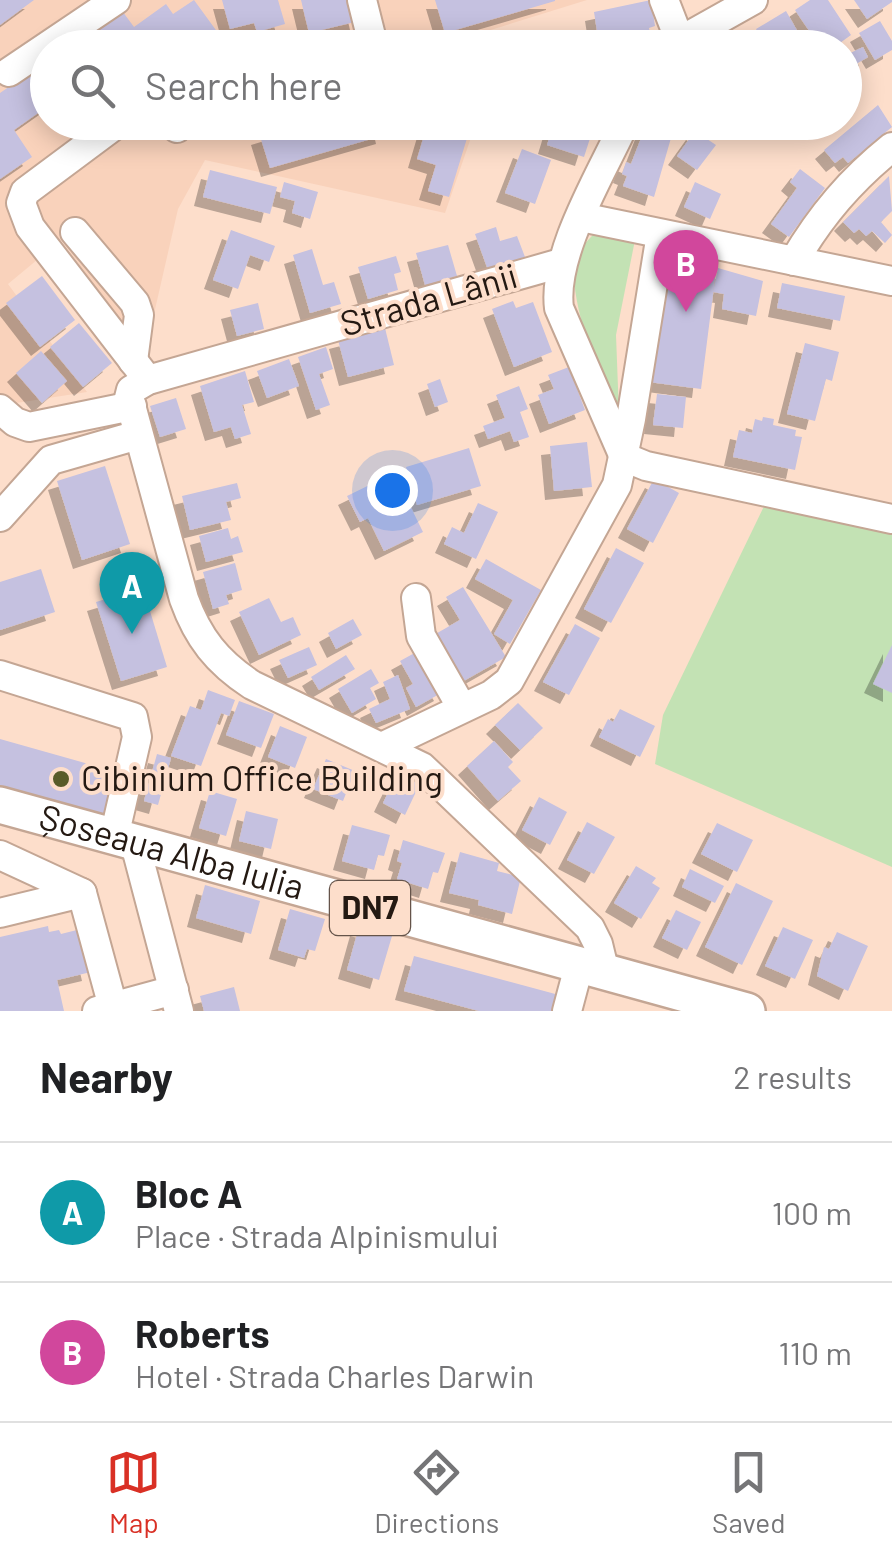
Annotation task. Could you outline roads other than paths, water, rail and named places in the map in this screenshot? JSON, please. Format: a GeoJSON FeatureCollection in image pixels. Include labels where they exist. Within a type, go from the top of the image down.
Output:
{"type":"FeatureCollection","features":[{"type":"Feature","properties":{"kind":"main road","name":"Șoseaua Alba Iulia"},"geometry":{"type":"LineString","coordinates":[[6,807],[592,970],[657,999],[747,1011]]}},
{"type":"Feature","properties":{"kind":"street"},"geometry":{"type":"LineString","coordinates":[[72,30],[116,0]]}},
{"type":"Feature","properties":{"kind":"street"},"geometry":{"type":"LineString","coordinates":[[362,0],[370,30]]}},
{"type":"Feature","properties":{"kind":"street"},"geometry":{"type":"LineString","coordinates":[[664,0],[673,30]]}},
{"type":"Feature","properties":{"kind":"street"},"geometry":{"type":"LineString","coordinates":[[701,30],[753,0]]}},
{"type":"Feature","properties":{"kind":"street"},"geometry":{"type":"LineString","coordinates":[[10,72],[30,58]]}},
{"type":"Feature","properties":{"kind":"street"},"geometry":{"type":"LineString","coordinates":[[95,140],[26,192],[22,203],[30,227],[135,386]]}},
{"type":"Feature","properties":{"kind":"street","name":"Strada Lânii"},"geometry":{"type":"LineString","coordinates":[[0,409],[14,422],[29,427],[135,386],[561,263],[618,140]]}},
{"type":"Feature","properties":{"kind":"street"},"geometry":{"type":"LineString","coordinates":[[794,261],[830,206],[858,175],[892,147]]}},
{"type":"Feature","properties":{"kind":"street"},"geometry":{"type":"LineString","coordinates":[[582,217],[892,281]]}},
{"type":"Feature","properties":{"kind":"street"},"geometry":{"type":"LineString","coordinates":[[75,232],[136,302],[138,436],[184,599],[207,648],[252,685],[422,767],[590,928],[598,944],[592,970],[568,1011]]}},
{"type":"Feature","properties":{"kind":"street"},"geometry":{"type":"LineString","coordinates":[[384,746],[502,688],[514,675],[607,505],[624,458],[661,234]]}},
{"type":"Feature","properties":{"kind":"street"},"geometry":{"type":"LineString","coordinates":[[561,263],[559,308],[624,458],[646,466],[881,511]]}},
{"type":"Feature","properties":{"kind":"street"},"geometry":{"type":"LineString","coordinates":[[0,517],[51,460],[138,436]]}},
{"type":"Feature","properties":{"kind":"street"},"geometry":{"type":"LineString","coordinates":[[416,598],[421,636],[462,708]]}},
{"type":"Feature","properties":{"kind":"street"},"geometry":{"type":"LineString","coordinates":[[0,675],[133,717],[137,736],[125,840],[176,1001],[104,1009],[82,893]]}},
{"type":"Feature","properties":{"kind":"street"},"geometry":{"type":"LineString","coordinates":[[0,848],[6,807]]}},
{"type":"Feature","properties":{"kind":"street"},"geometry":{"type":"LineString","coordinates":[[0,855],[82,893]]}},
{"type":"Feature","properties":{"kind":"street"},"geometry":{"type":"LineString","coordinates":[[0,913],[82,893]]}},
{"type":"Feature","properties":{"kind":"place","name":"Roberts"},"geometry":{"type":"Point","coordinates":[686,312]}},
{"type":"Feature","properties":{"kind":"place","name":"Bloc A"},"geometry":{"type":"Point","coordinates":[132,634]}},
{"type":"Feature","properties":{"kind":"place","name":"Cibinium Office Building"},"geometry":{"type":"Point","coordinates":[61,779]}}]}
